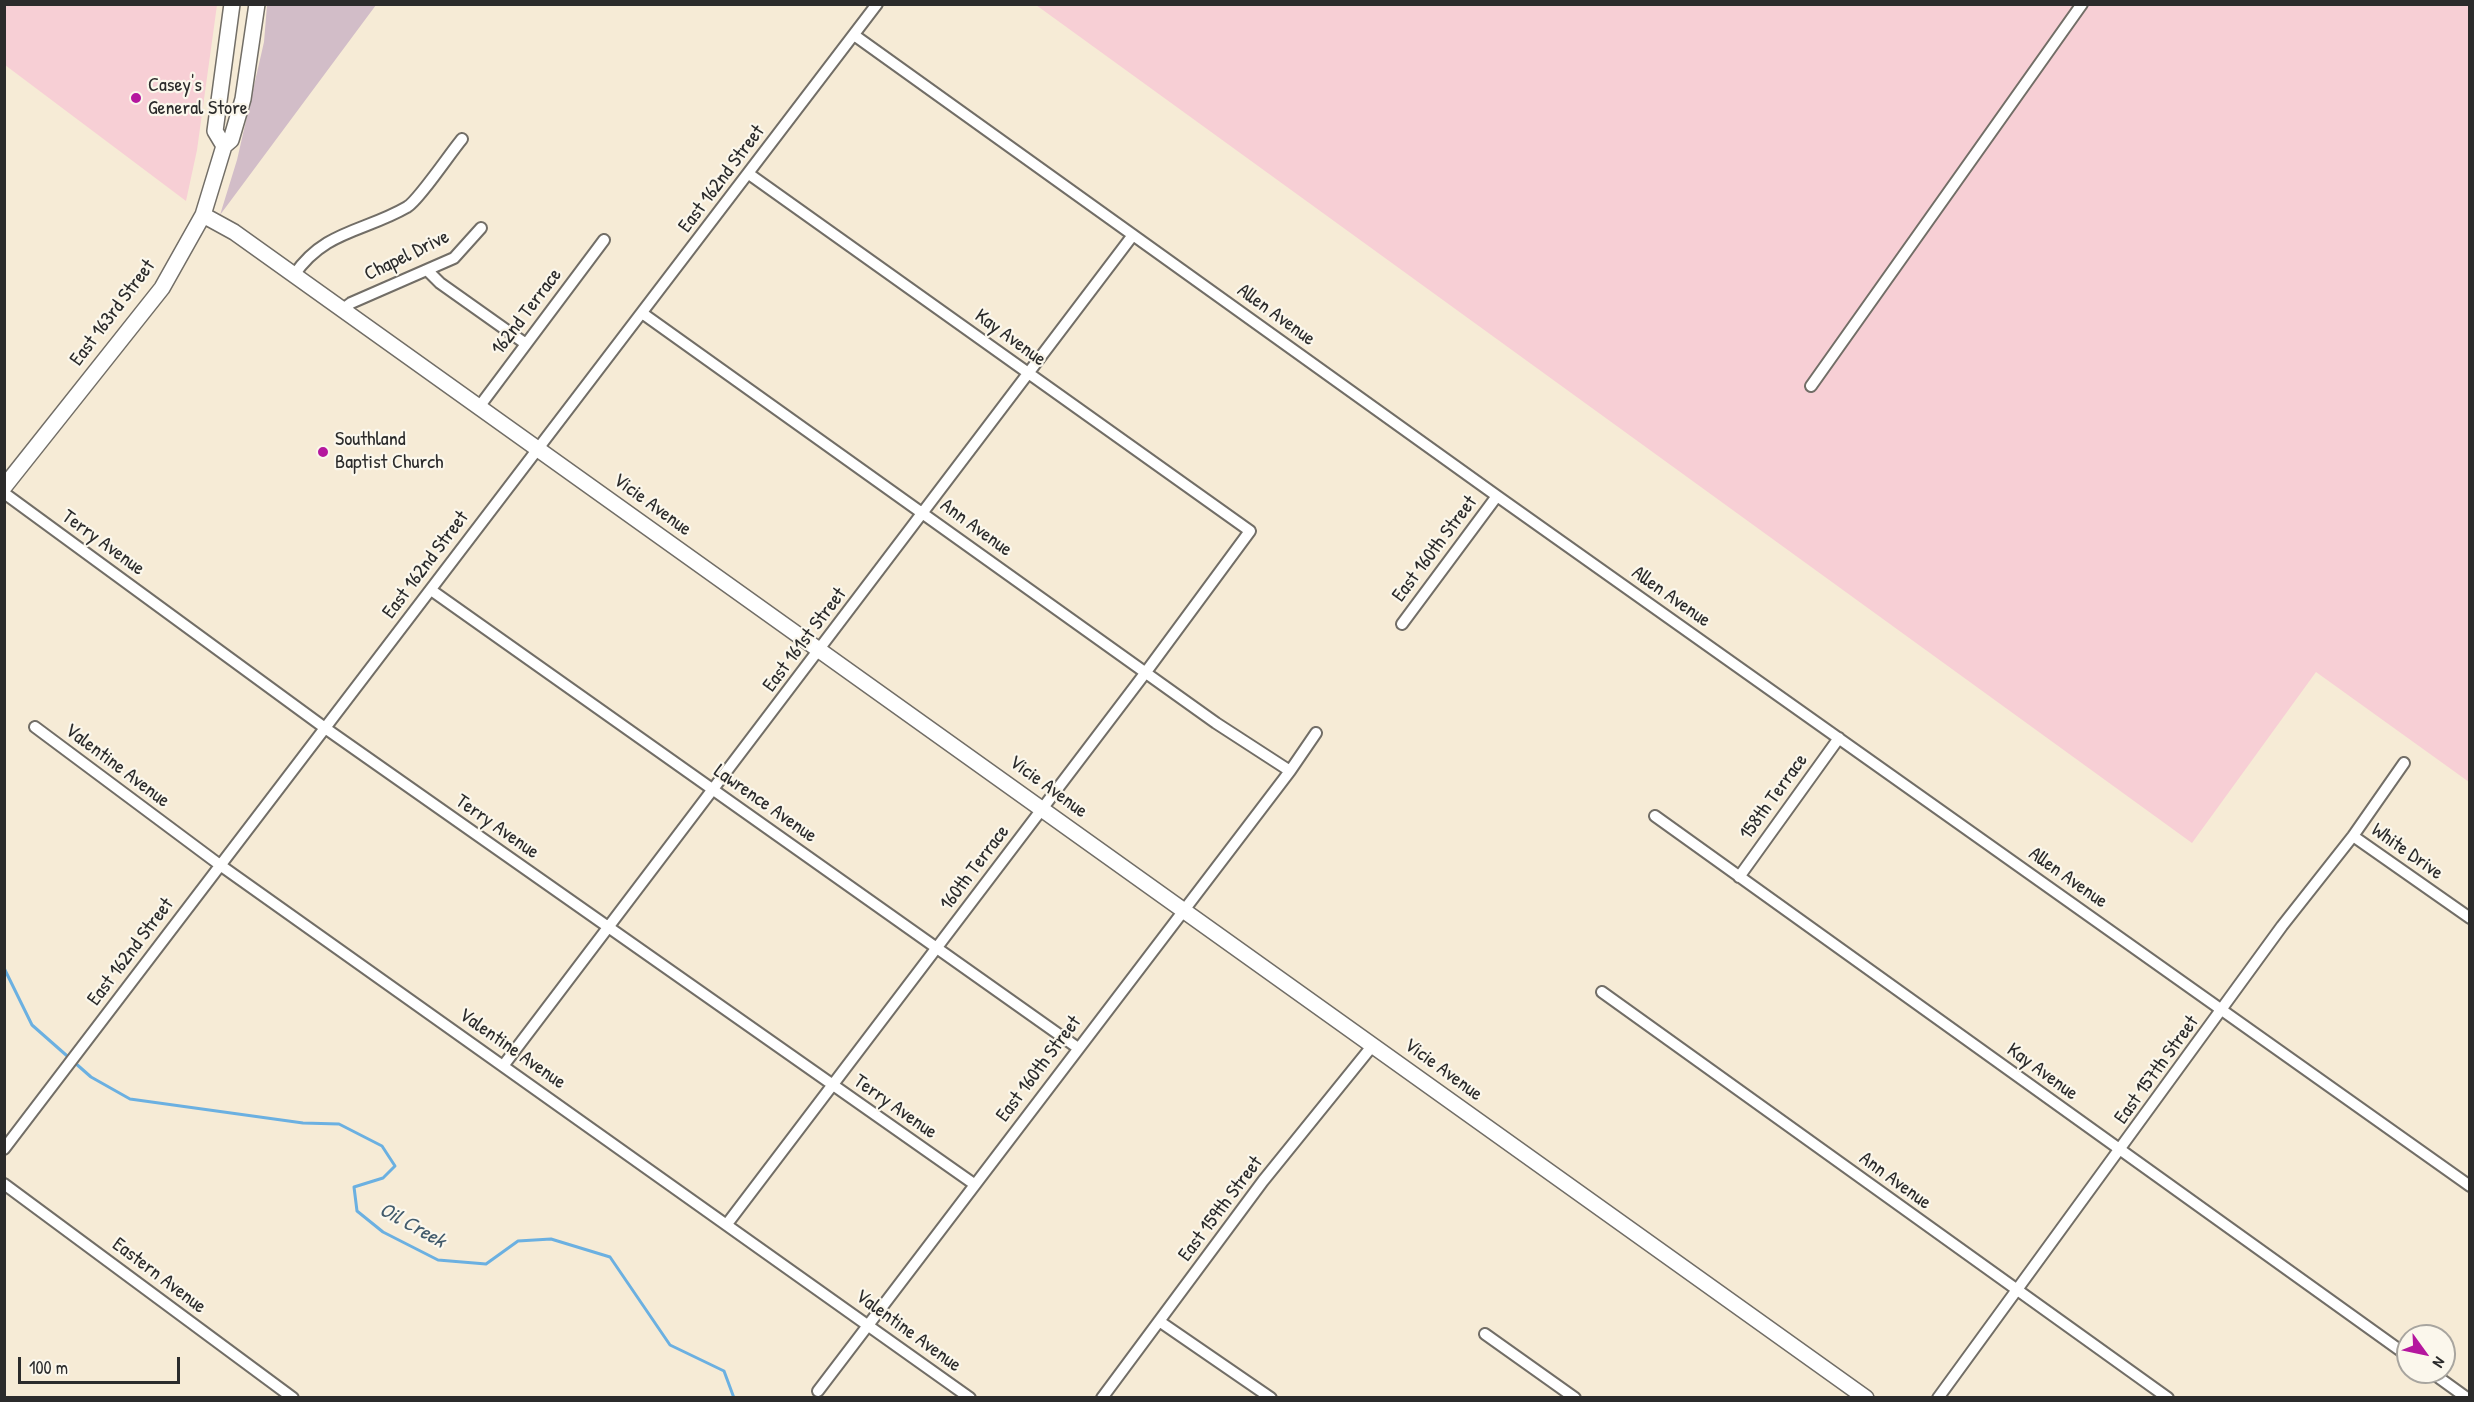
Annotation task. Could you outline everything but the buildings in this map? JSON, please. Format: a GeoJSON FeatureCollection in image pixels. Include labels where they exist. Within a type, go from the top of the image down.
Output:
{"type":"FeatureCollection","features":[{"type":"Feature","properties":{"kind":"street"},"geometry":{"type":"LineString","coordinates":[[224,146],[214,131],[232,4]]}},
{"type":"Feature","properties":{"kind":"street","name":"East 163rd Street"},"geometry":{"type":"LineString","coordinates":[[4,487],[162,288],[203,215],[224,146],[231,140],[243,99],[256,4]]}},
{"type":"Feature","properties":{"kind":"street","name":"East 162nd Street"},"geometry":{"type":"LineString","coordinates":[[4,1149],[878,4]]}},
{"type":"Feature","properties":{"kind":"street"},"geometry":{"type":"LineString","coordinates":[[1812,386],[2082,4]]}},
{"type":"Feature","properties":{"kind":"street","name":"Allen Avenue"},"geometry":{"type":"LineString","coordinates":[[854,35],[1497,496],[2469,1186]]}},
{"type":"Feature","properties":{"kind":"street"},"geometry":{"type":"LineString","coordinates":[[294,275],[306,258],[319,247],[409,206],[462,139]]}},
{"type":"Feature","properties":{"kind":"street","name":"Kay Avenue"},"geometry":{"type":"LineString","coordinates":[[749,174],[1250,531]]}},
{"type":"Feature","properties":{"kind":"street","name":"Vicie Avenue"},"geometry":{"type":"LineString","coordinates":[[203,215],[234,232],[343,309],[1866,1398]]}},
{"type":"Feature","properties":{"kind":"street","name":"Chapel Drive"},"geometry":{"type":"LineString","coordinates":[[343,309],[351,303],[454,258],[481,228]]}},
{"type":"Feature","properties":{"kind":"street","name":"East 161st Street"},"geometry":{"type":"LineString","coordinates":[[503,1066],[1133,235]]}},
{"type":"Feature","properties":{"kind":"street","name":"162nd Terrace"},"geometry":{"type":"LineString","coordinates":[[479,407],[604,240]]}},
{"type":"Feature","properties":{"kind":"street"},"geometry":{"type":"LineString","coordinates":[[427,270],[440,283],[526,345]]}},
{"type":"Feature","properties":{"kind":"street","name":"Ann Avenue"},"geometry":{"type":"LineString","coordinates":[[642,313],[1216,723],[1290,771]]}},
{"type":"Feature","properties":{"kind":"street","name":"Terry Avenue"},"geometry":{"type":"LineString","coordinates":[[4,493],[325,728],[974,1184]]}},
{"type":"Feature","properties":{"kind":"street","name":"East 160th Street"},"geometry":{"type":"LineString","coordinates":[[1402,624],[1497,496]]}},
{"type":"Feature","properties":{"kind":"street","name":"160th Terrace"},"geometry":{"type":"LineString","coordinates":[[727,1224],[1146,672],[1250,531]]}},
{"type":"Feature","properties":{"kind":"street","name":"Lawrence Avenue"},"geometry":{"type":"LineString","coordinates":[[431,590],[1078,1048]]}},
{"type":"Feature","properties":{"kind":"street","name":"Valentine Avenue"},"geometry":{"type":"LineString","coordinates":[[35,727],[220,865],[970,1398]]}},
{"type":"Feature","properties":{"kind":"street","name":"East 160th Street"},"geometry":{"type":"LineString","coordinates":[[818,1390],[1290,771],[1316,733]]}},
{"type":"Feature","properties":{"kind":"street","name":"158th Terrace"},"geometry":{"type":"LineString","coordinates":[[1739,877],[1839,738]]}},
{"type":"Feature","properties":{"kind":"street","name":"East 157th Street"},"geometry":{"type":"LineString","coordinates":[[1938,1398],[2283,926],[2353,836],[2404,763]]}},
{"type":"Feature","properties":{"kind":"street","name":"Kay Avenue"},"geometry":{"type":"LineString","coordinates":[[1655,816],[2396,1347]]}},
{"type":"Feature","properties":{"kind":"street","name":"White Drive"},"geometry":{"type":"LineString","coordinates":[[2353,836],[2469,918]]}},
{"type":"Feature","properties":{"kind":"street","name":"Ann Avenue"},"geometry":{"type":"LineString","coordinates":[[1602,992],[2168,1398]]}},
{"type":"Feature","properties":{"kind":"street","name":"East 159th Street"},"geometry":{"type":"LineString","coordinates":[[1102,1398],[1263,1181],[1373,1045]]}},
{"type":"Feature","properties":{"kind":"street","name":"Eastern Avenue"},"geometry":{"type":"LineString","coordinates":[[4,1184],[293,1398]]}},
{"type":"Feature","properties":{"kind":"street"},"geometry":{"type":"LineString","coordinates":[[1159,1321],[1271,1398]]}},
{"type":"Feature","properties":{"kind":"street"},"geometry":{"type":"LineString","coordinates":[[1485,1334],[1575,1398]]}},
{"type":"Feature","properties":{"kind":"street"},"geometry":{"type":"LineString","coordinates":[[2448,1384],[2467,1398]]}},
{"type":"Feature","properties":{"kind":"shaded area"},"geometry":{"type":"Polygon","coordinates":[[[4,5],[217,5],[197,150],[186,201],[5,65],[4,5]]]}},
{"type":"Feature","properties":{"kind":"shaded area"},"geometry":{"type":"Polygon","coordinates":[[[267,5],[376,5],[220,215],[237,160],[264,42],[267,5]]]}},
{"type":"Feature","properties":{"kind":"shaded area"},"geometry":{"type":"Polygon","coordinates":[[[1036,5],[2469,5],[2469,782],[2316,672],[2192,843],[1036,5]]]}},
{"type":"Feature","properties":{"kind":"waterway","name":"Oil Creek"},"geometry":{"type":"LineString","coordinates":[[4,968],[32,1025],[91,1077],[130,1099],[303,1123],[339,1124],[382,1146],[395,1166],[383,1178],[354,1187],[357,1211],[383,1232],[438,1260],[486,1264],[518,1241],[551,1239],[610,1257],[670,1345],[724,1371],[734,1398]]}},
{"type":"Feature","properties":{"kind":"place","name":"Casey's General Store"},"geometry":{"type":"Point","coordinates":[136,98]}},
{"type":"Feature","properties":{"kind":"place","name":"Southland Baptist Church"},"geometry":{"type":"Point","coordinates":[323,452]}}]}
